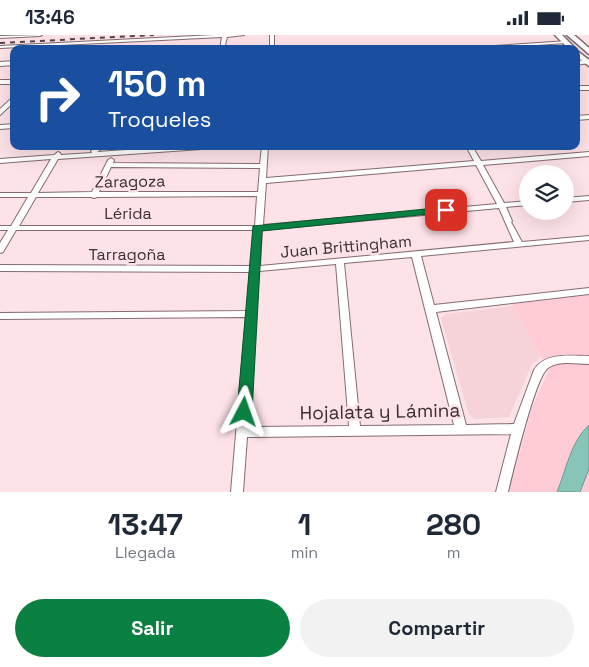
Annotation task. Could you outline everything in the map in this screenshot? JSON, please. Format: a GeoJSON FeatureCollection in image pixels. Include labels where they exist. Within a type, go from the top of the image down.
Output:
{"type":"FeatureCollection","features":[{"type":"Feature","properties":{"kind":"main road"},"geometry":{"type":"LineString","coordinates":[[558,35],[569,45]]}},
{"type":"Feature","properties":{"kind":"main road"},"geometry":{"type":"LineString","coordinates":[[570,35],[589,52]]}},
{"type":"Feature","properties":{"kind":"street"},"geometry":{"type":"LineString","coordinates":[[0,37],[40,35]]}},
{"type":"Feature","properties":{"kind":"street"},"geometry":{"type":"LineString","coordinates":[[87,45],[242,35]]}},
{"type":"Feature","properties":{"kind":"street"},"geometry":{"type":"LineString","coordinates":[[517,45],[566,42]]}},
{"type":"Feature","properties":{"kind":"street"},"geometry":{"type":"LineString","coordinates":[[0,113],[10,104]]}},
{"type":"Feature","properties":{"kind":"street"},"geometry":{"type":"LineString","coordinates":[[0,161],[109,150]]}},
{"type":"Feature","properties":{"kind":"street"},"geometry":{"type":"LineString","coordinates":[[0,156],[158,150]]}},
{"type":"Feature","properties":{"kind":"street"},"geometry":{"type":"LineString","coordinates":[[237,492],[265,150]]}},
{"type":"Feature","properties":{"kind":"street"},"geometry":{"type":"LineString","coordinates":[[471,150],[502,206],[518,245]]}},
{"type":"Feature","properties":{"kind":"street"},"geometry":{"type":"LineString","coordinates":[[94,196],[114,153]]}},
{"type":"Feature","properties":{"kind":"street"},"geometry":{"type":"LineString","coordinates":[[262,181],[589,154]]}},
{"type":"Feature","properties":{"kind":"street"},"geometry":{"type":"LineString","coordinates":[[0,250],[57,155]]}},
{"type":"Feature","properties":{"kind":"street"},"geometry":{"type":"LineString","coordinates":[[109,165],[263,166]]}},
{"type":"Feature","properties":{"kind":"street","name":"Zaragoza"},"geometry":{"type":"LineString","coordinates":[[0,195],[260,194]]}},
{"type":"Feature","properties":{"kind":"street"},"geometry":{"type":"LineString","coordinates":[[574,199],[589,198]]}},
{"type":"Feature","properties":{"kind":"street","name":"Lérida"},"geometry":{"type":"LineString","coordinates":[[0,228],[257,228],[519,204]]}},
{"type":"Feature","properties":{"kind":"street","name":"Juan Brittingham"},"geometry":{"type":"LineString","coordinates":[[255,269],[340,263],[589,238]]}},
{"type":"Feature","properties":{"kind":"street"},"geometry":{"type":"LineString","coordinates":[[416,255],[461,428]]}},
{"type":"Feature","properties":{"kind":"street"},"geometry":{"type":"LineString","coordinates":[[340,263],[355,431]]}},
{"type":"Feature","properties":{"kind":"street","name":"Tarragoña"},"geometry":{"type":"LineString","coordinates":[[0,268],[255,269]]}},
{"type":"Feature","properties":{"kind":"street"},"geometry":{"type":"LineString","coordinates":[[430,309],[589,291]]}},
{"type":"Feature","properties":{"kind":"street"},"geometry":{"type":"LineString","coordinates":[[0,316],[252,314]]}},
{"type":"Feature","properties":{"kind":"street"},"geometry":{"type":"LineString","coordinates":[[502,492],[518,429],[539,370],[544,363],[554,360],[589,360]]}},
{"type":"Feature","properties":{"kind":"street","name":"Hojalata y Lámina"},"geometry":{"type":"LineString","coordinates":[[243,432],[461,428],[518,429]]}},
{"type":"Feature","properties":{"kind":"shaded area"},"geometry":{"type":"Polygon","coordinates":[[[589,295],[589,358],[543,360],[512,304],[589,295]]]}},
{"type":"Feature","properties":{"kind":"shaded area"},"geometry":{"type":"Polygon","coordinates":[[[513,306],[541,357],[532,364],[509,417],[475,419],[469,415],[441,319],[445,314],[513,306]]]}},
{"type":"Feature","properties":{"kind":"shaded area"},"geometry":{"type":"Polygon","coordinates":[[[589,362],[589,492],[509,492],[532,408],[550,367],[555,364],[589,362]]]}},
{"type":"Feature","properties":{"kind":"shaded area"},"geometry":{"type":"Polygon","coordinates":[[[589,425],[589,469],[580,492],[557,492],[573,447],[589,425]]]}},
{"type":"Feature","properties":{"kind":"railway"},"geometry":{"type":"LineString","coordinates":[[0,43],[154,35]]}},
{"type":"Feature","properties":{"kind":"route"},"geometry":{"type":"LineString","coordinates":[[244,412],[257,228],[446,210]]}}]}
